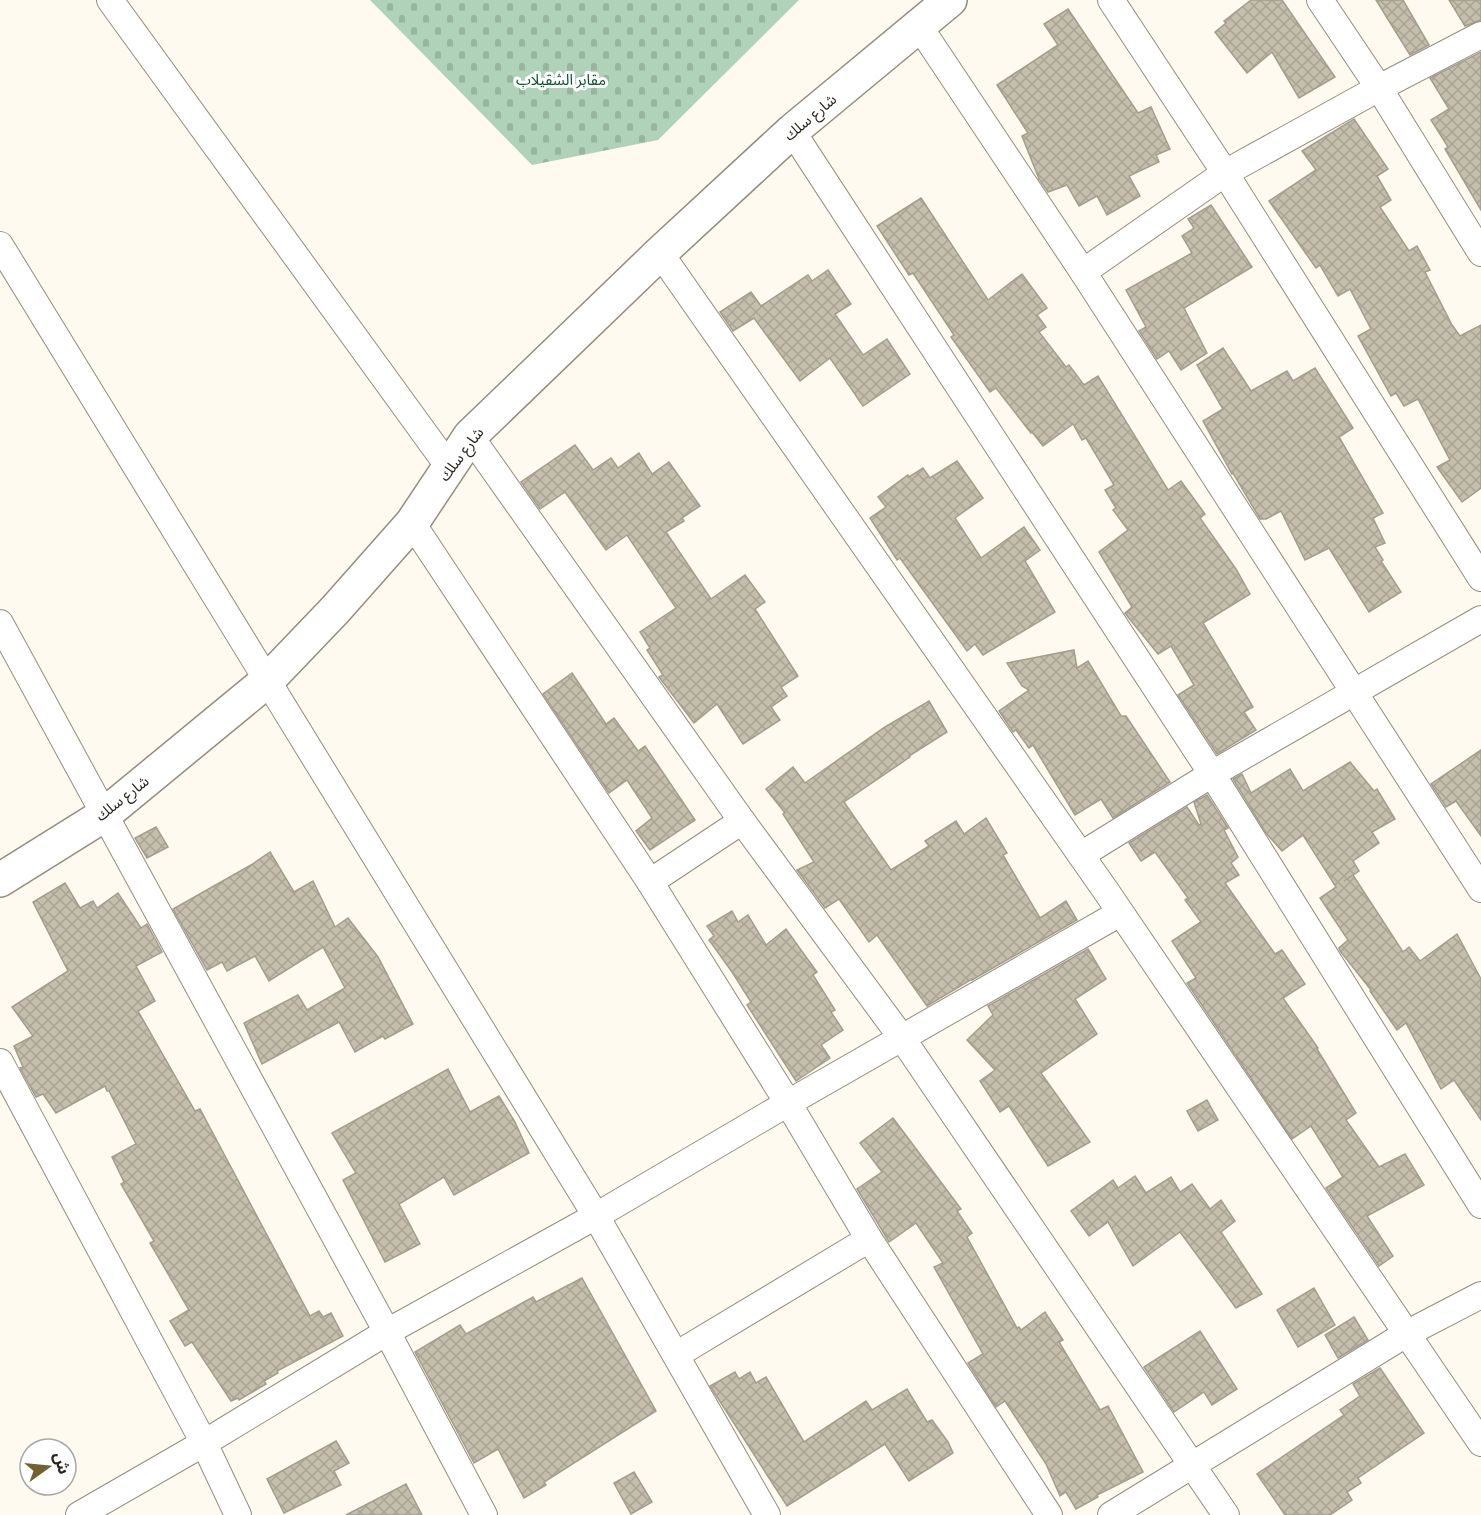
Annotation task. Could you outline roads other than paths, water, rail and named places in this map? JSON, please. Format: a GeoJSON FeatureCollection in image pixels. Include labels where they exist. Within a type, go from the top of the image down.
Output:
{"type":"FeatureCollection","features":[{"type":"Feature","properties":{"kind":"street"},"geometry":{"type":"LineString","coordinates":[[110,0],[449,467]]}},
{"type":"Feature","properties":{"kind":"street","name":"شارع سلك"},"geometry":{"type":"LineString","coordinates":[[0,880],[104,814],[268,680],[335,610],[412,523],[470,436],[660,253],[792,131],[950,0]]}},
{"type":"Feature","properties":{"kind":"street"},"geometry":{"type":"LineString","coordinates":[[1111,0],[1225,174],[1481,578]]}},
{"type":"Feature","properties":{"kind":"street"},"geometry":{"type":"LineString","coordinates":[[1320,0],[1379,88],[1481,253]]}},
{"type":"Feature","properties":{"kind":"street"},"geometry":{"type":"LineString","coordinates":[[919,26],[1083,272],[1481,889]]}},
{"type":"Feature","properties":{"kind":"street"},"geometry":{"type":"LineString","coordinates":[[1083,272],[1225,174],[1379,88],[1481,36]]}},
{"type":"Feature","properties":{"kind":"street"},"geometry":{"type":"LineString","coordinates":[[792,131],[1212,774],[1481,1205]]}},
{"type":"Feature","properties":{"kind":"street"},"geometry":{"type":"LineString","coordinates":[[0,245],[596,1216],[767,1515]]}},
{"type":"Feature","properties":{"kind":"street"},"geometry":{"type":"LineString","coordinates":[[660,253],[1081,855],[1481,1443]]}},
{"type":"Feature","properties":{"kind":"street"},"geometry":{"type":"LineString","coordinates":[[470,436],[742,821],[902,1038],[1226,1515]]}},
{"type":"Feature","properties":{"kind":"street"},"geometry":{"type":"LineString","coordinates":[[412,523],[650,882],[788,1102],[869,1239],[1048,1515]]}},
{"type":"Feature","properties":{"kind":"street"},"geometry":{"type":"LineString","coordinates":[[1081,855],[1212,774],[1481,619]]}},
{"type":"Feature","properties":{"kind":"street"},"geometry":{"type":"LineString","coordinates":[[0,623],[387,1332],[484,1515]]}},
{"type":"Feature","properties":{"kind":"street"},"geometry":{"type":"LineString","coordinates":[[650,882],[742,821]]}},
{"type":"Feature","properties":{"kind":"street"},"geometry":{"type":"LineString","coordinates":[[79,1515],[204,1443],[387,1332],[596,1216],[788,1102],[1120,913]]}},
{"type":"Feature","properties":{"kind":"street"},"geometry":{"type":"LineString","coordinates":[[0,1062],[204,1443],[238,1515]]}},
{"type":"Feature","properties":{"kind":"street"},"geometry":{"type":"LineString","coordinates":[[676,1355],[869,1239]]}},
{"type":"Feature","properties":{"kind":"street"},"geometry":{"type":"LineString","coordinates":[[1111,1515],[1407,1334],[1481,1295]]}},
{"type":"Feature","properties":{"kind":"park label","name":"مقابر الشقيلاب"},"geometry":{"type":"Point","coordinates":[561,79]}}]}
